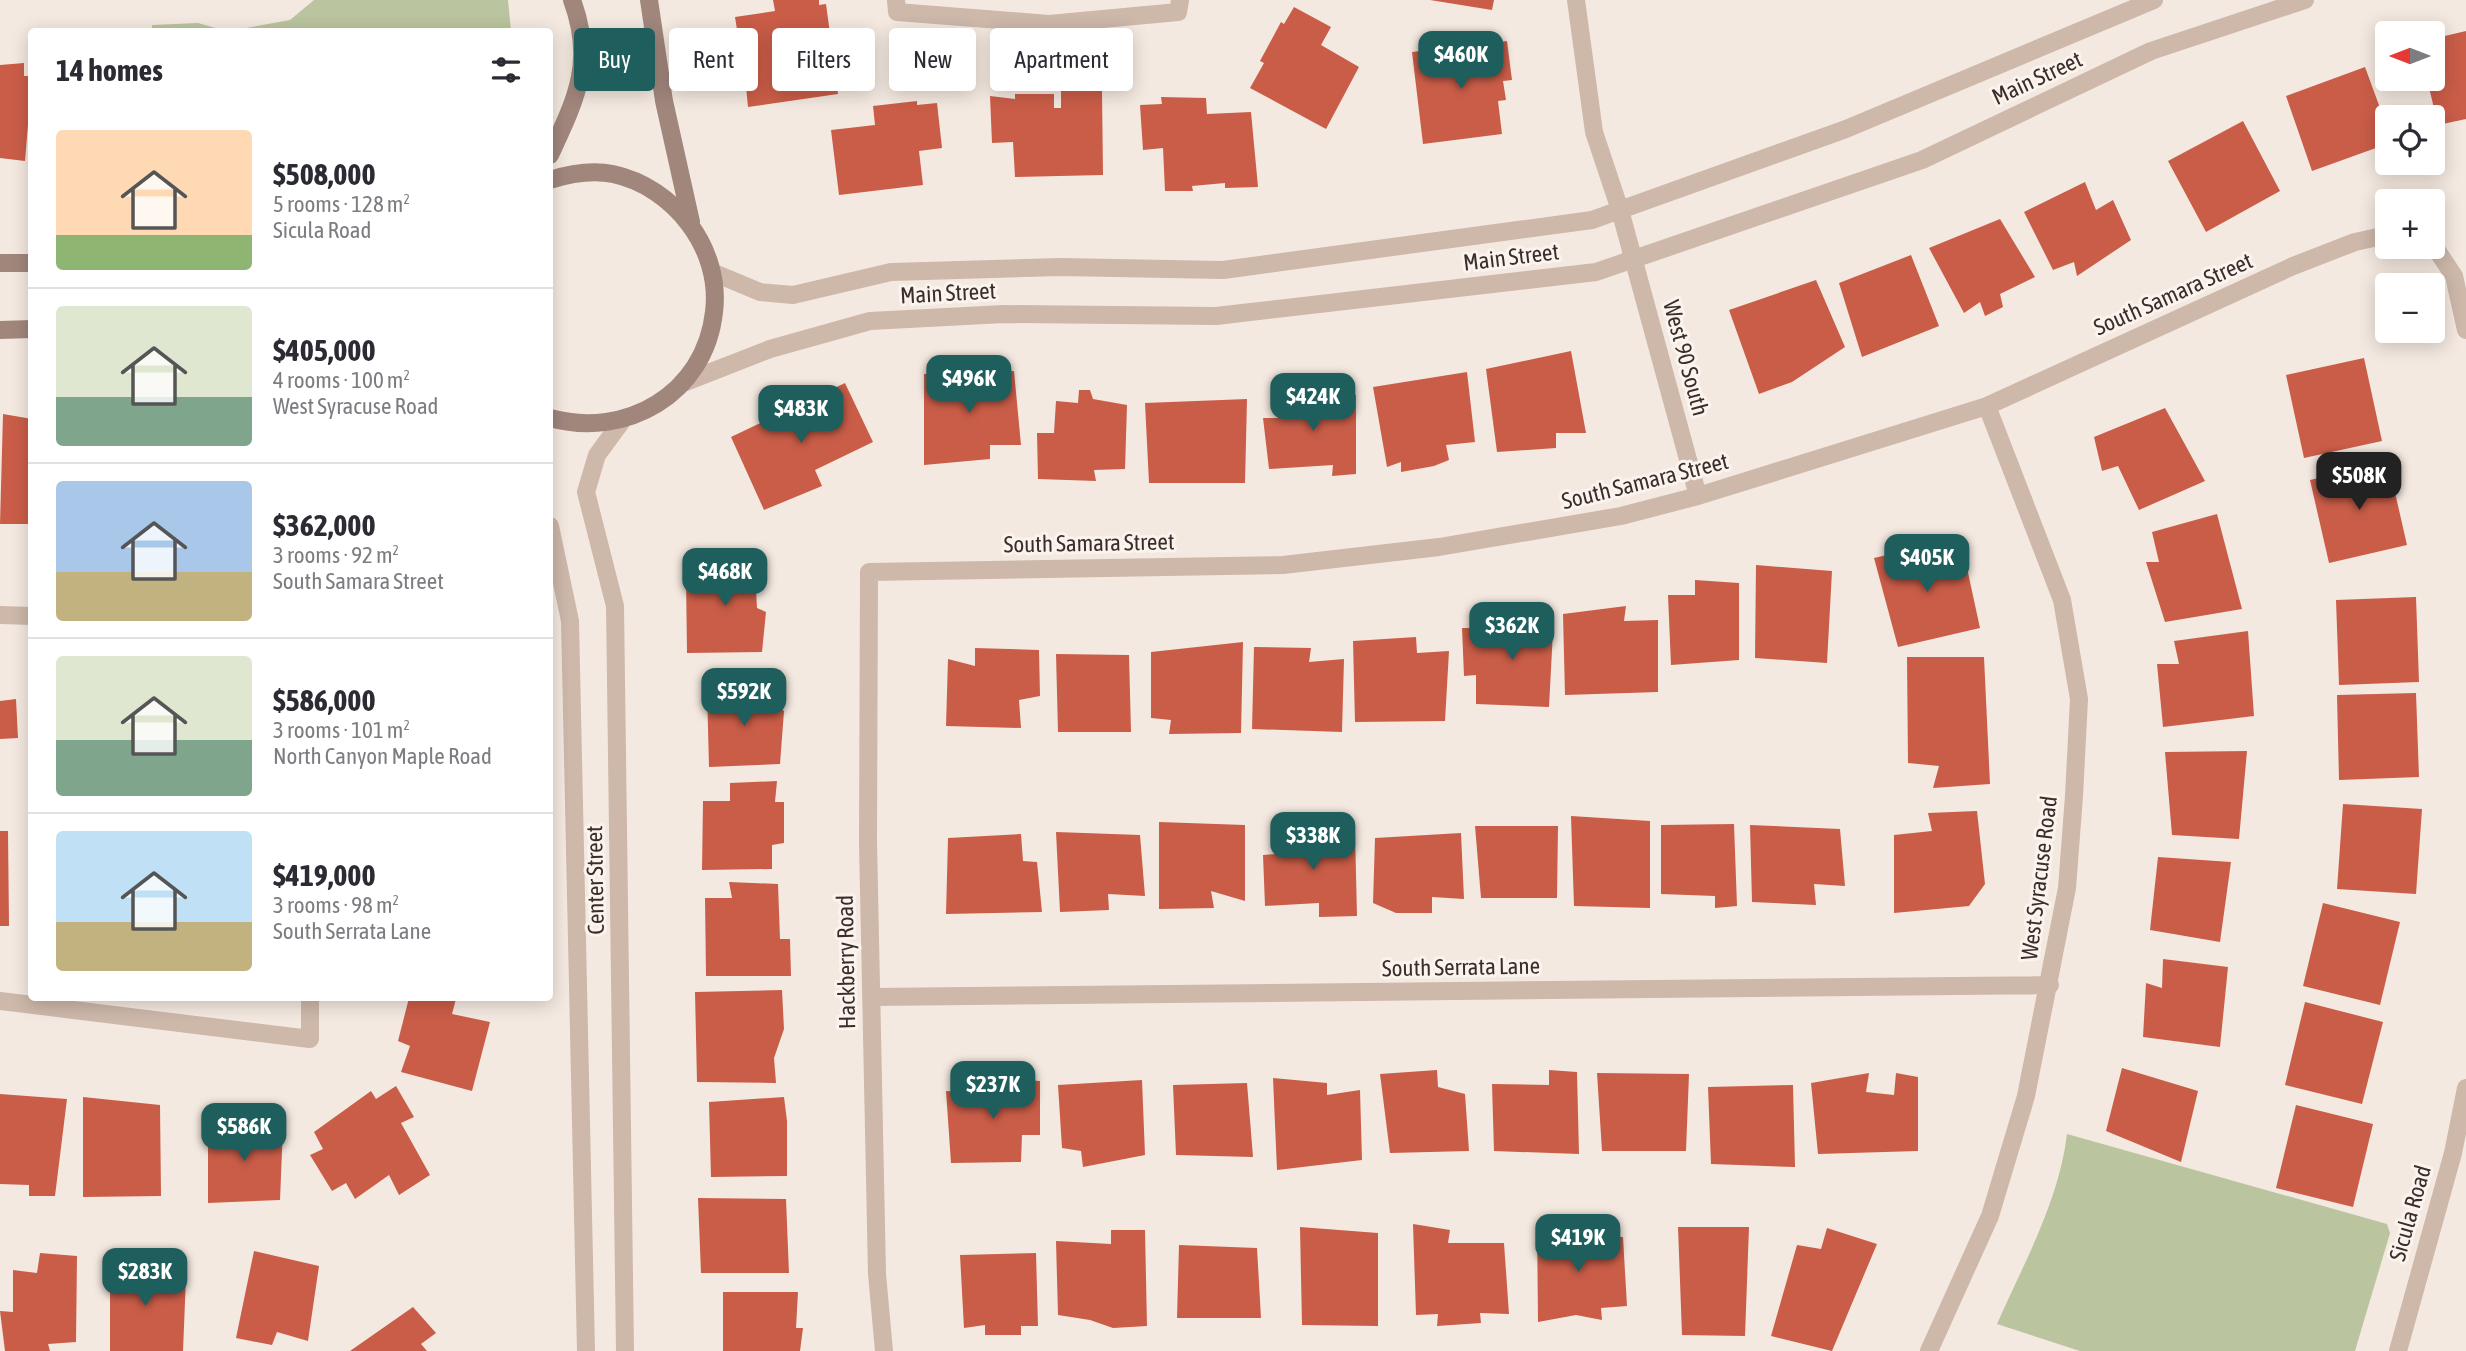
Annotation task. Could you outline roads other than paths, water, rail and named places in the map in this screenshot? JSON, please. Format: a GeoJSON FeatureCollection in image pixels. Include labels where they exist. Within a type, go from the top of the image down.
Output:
{"type":"FeatureCollection","features":[{"type":"Feature","properties":{"kind":"main road"},"geometry":{"type":"LineString","coordinates":[[553,149],[578,96],[583,60],[572,0]]}},
{"type":"Feature","properties":{"kind":"main road"},"geometry":{"type":"LineString","coordinates":[[649,0],[664,101],[693,229]]}},
{"type":"Feature","properties":{"kind":"main road"},"geometry":{"type":"LineString","coordinates":[[553,179],[573,173],[612,174],[649,187],[680,211],[700,239],[712,272],[715,311],[704,349],[683,383],[653,407],[622,421],[586,425],[553,419]]}},
{"type":"Feature","properties":{"kind":"main road"},"geometry":{"type":"LineString","coordinates":[[0,263],[28,263]]}},
{"type":"Feature","properties":{"kind":"main road"},"geometry":{"type":"LineString","coordinates":[[0,330],[28,329]]}},
{"type":"Feature","properties":{"kind":"street"},"geometry":{"type":"LineString","coordinates":[[896,0],[897,12],[1049,24],[1178,12],[1180,0]]}},
{"type":"Feature","properties":{"kind":"street","name":"West 90 South"},"geometry":{"type":"LineString","coordinates":[[1576,0],[1594,132],[1620,210],[1699,496]]}},
{"type":"Feature","properties":{"kind":"street","name":"Main Street"},"geometry":{"type":"LineString","coordinates":[[712,272],[760,292],[793,296],[891,272],[1061,267],[1223,270],[1592,220],[1846,129],[2154,0]]}},
{"type":"Feature","properties":{"kind":"street","name":"Main Street"},"geometry":{"type":"LineString","coordinates":[[683,383],[770,349],[870,321],[1004,314],[1216,316],[1596,272],[1922,160],[2151,51],[2305,0]]}},
{"type":"Feature","properties":{"kind":"street","name":"South Samara Street"},"geometry":{"type":"LineString","coordinates":[[869,572],[1283,565],[1452,545],[1621,516],[1699,496],[1987,406],[2293,266],[2355,242],[2375,238]]}},
{"type":"Feature","properties":{"kind":"street"},"geometry":{"type":"LineString","coordinates":[[2443,259],[2454,276],[2466,330]]}},
{"type":"Feature","properties":{"kind":"street","name":"West Syracuse Road"},"geometry":{"type":"LineString","coordinates":[[1929,1351],[1990,1216],[2026,1096],[2067,888],[2079,699],[2062,600],[1987,406]]}},
{"type":"Feature","properties":{"kind":"street","name":"Center Street"},"geometry":{"type":"LineString","coordinates":[[622,421],[597,455],[586,492],[615,606],[625,1351]]}},
{"type":"Feature","properties":{"kind":"street","name":"Center Street"},"geometry":{"type":"LineString","coordinates":[[553,540],[570,621],[586,1351]]}},
{"type":"Feature","properties":{"kind":"street","name":"Hackberry Road"},"geometry":{"type":"LineString","coordinates":[[869,572],[868,842],[877,1275],[884,1351]]}},
{"type":"Feature","properties":{"kind":"street"},"geometry":{"type":"LineString","coordinates":[[0,615],[28,616]]}},
{"type":"Feature","properties":{"kind":"street","name":"South Serrata Lane"},"geometry":{"type":"LineString","coordinates":[[872,997],[2050,985]]}},
{"type":"Feature","properties":{"kind":"street"},"geometry":{"type":"LineString","coordinates":[[0,1001],[310,1039],[310,1001]]}},
{"type":"Feature","properties":{"kind":"street","name":"Sicula Road"},"geometry":{"type":"LineString","coordinates":[[2398,1351],[2453,1153],[2466,1088]]}}]}
